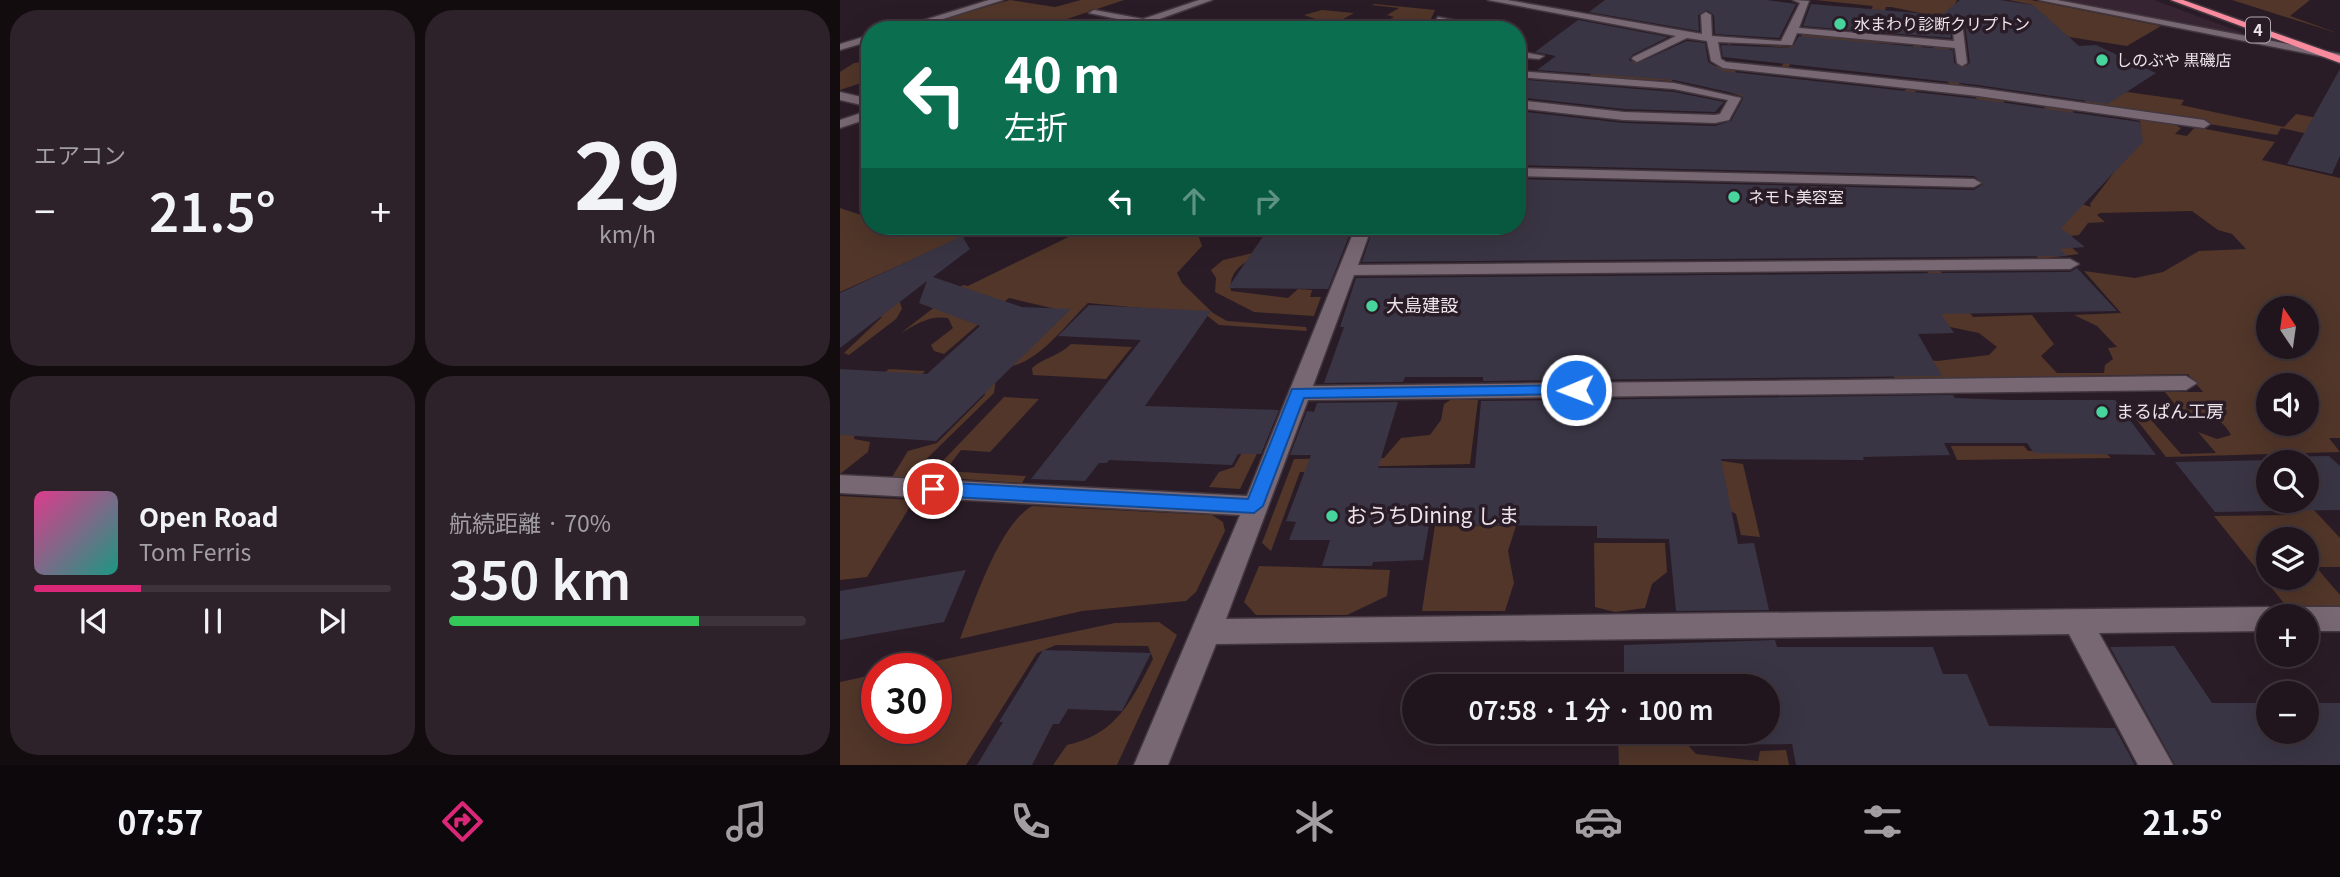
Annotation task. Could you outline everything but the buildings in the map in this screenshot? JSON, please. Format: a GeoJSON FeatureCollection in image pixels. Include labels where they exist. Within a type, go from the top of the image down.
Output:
{"type":"FeatureCollection","features":[{"type":"Feature","properties":{"kind":"highway","name":"4"},"geometry":{"type":"LineString","coordinates":[[2175,0],[2327,55]]}},
{"type":"Feature","properties":{"kind":"highway","name":"4"},"geometry":{"type":"LineString","coordinates":[[2203,0],[2340,48]]}},
{"type":"Feature","properties":{"kind":"street"},"geometry":{"type":"LineString","coordinates":[[928,21],[999,0]]}},
{"type":"Feature","properties":{"kind":"street"},"geometry":{"type":"LineString","coordinates":[[1146,21],[1208,0]]}},
{"type":"Feature","properties":{"kind":"street"},"geometry":{"type":"LineString","coordinates":[[1492,0],[1709,38],[1781,44],[1788,43],[1806,0],[1797,0]]}},
{"type":"Feature","properties":{"kind":"street"},"geometry":{"type":"LineString","coordinates":[[2043,0],[2340,58]]}},
{"type":"Feature","properties":{"kind":"street"},"geometry":{"type":"LineString","coordinates":[[1094,13],[1138,21]]}},
{"type":"Feature","properties":{"kind":"street"},"geometry":{"type":"LineString","coordinates":[[1706,15],[1716,61],[1723,65],[1978,92],[2204,124]]}},
{"type":"Feature","properties":{"kind":"street"},"geometry":{"type":"LineString","coordinates":[[1957,22],[1962,63]]}},
{"type":"Feature","properties":{"kind":"street"},"geometry":{"type":"LineString","coordinates":[[1793,30],[1959,45]]}},
{"type":"Feature","properties":{"kind":"street"},"geometry":{"type":"LineString","coordinates":[[1637,59],[1686,34]]}},
{"type":"Feature","properties":{"kind":"street"},"geometry":{"type":"LineString","coordinates":[[840,47],[861,41]]}},
{"type":"Feature","properties":{"kind":"street"},"geometry":{"type":"LineString","coordinates":[[1526,55],[1539,56]]}},
{"type":"Feature","properties":{"kind":"street"},"geometry":{"type":"LineString","coordinates":[[1526,75],[1674,86],[1735,98],[1725,117],[1715,119],[1624,116],[1526,105]]}},
{"type":"Feature","properties":{"kind":"street"},"geometry":{"type":"LineString","coordinates":[[840,96],[861,101]]}},
{"type":"Feature","properties":{"kind":"street"},"geometry":{"type":"LineString","coordinates":[[840,124],[861,117]]}},
{"type":"Feature","properties":{"kind":"street"},"geometry":{"type":"LineString","coordinates":[[1526,172],[1974,183]]}},
{"type":"Feature","properties":{"kind":"street"},"geometry":{"type":"LineString","coordinates":[[1151,765],[1206,632],[1360,235]]}},
{"type":"Feature","properties":{"kind":"street"},"geometry":{"type":"LineString","coordinates":[[1346,270],[2070,264]]}},
{"type":"Feature","properties":{"kind":"street"},"geometry":{"type":"LineString","coordinates":[[1298,393],[2186,383]]}},
{"type":"Feature","properties":{"kind":"street"},"geometry":{"type":"LineString","coordinates":[[840,484],[1254,506]]}},
{"type":"Feature","properties":{"kind":"street"},"geometry":{"type":"LineString","coordinates":[[2319,619],[2340,619]]}},
{"type":"Feature","properties":{"kind":"street"},"geometry":{"type":"LineString","coordinates":[[1206,632],[2256,620]]}},
{"type":"Feature","properties":{"kind":"street"},"geometry":{"type":"LineString","coordinates":[[2077,622],[2156,765]]}},
{"type":"Feature","properties":{"kind":"shaded area"},"geometry":{"type":"Polygon","coordinates":[[[1010,0],[1055,7],[1081,0],[1124,0],[1061,21],[936,21],[1010,0]]]}},
{"type":"Feature","properties":{"kind":"shaded area"},"geometry":{"type":"Polygon","coordinates":[[[1815,0],[1957,0],[1954,6],[1988,11],[1994,5],[2027,10],[2033,5],[2009,0],[2031,0],[2161,26],[2127,46],[2030,31],[2047,80],[2070,86],[1974,68],[1971,76],[1959,75],[1959,84],[2003,92],[1949,85],[1947,78],[1915,62],[1913,45],[1876,43],[1874,55],[1797,47],[1788,69],[1781,68],[1791,48],[1734,43],[1728,45],[1727,42],[1789,47],[1798,44],[1802,35],[1809,34],[1921,44],[1924,56],[1935,58],[1940,54],[1930,44],[1949,49],[1952,64],[2043,74],[2039,64],[2021,62],[2015,54],[2035,55],[2031,42],[1967,36],[1965,22],[1891,7],[1886,7],[1883,17],[1912,20],[1911,24],[1841,19],[1845,12],[1854,8],[1871,10],[1873,6],[1815,0]]]}},
{"type":"Feature","properties":{"kind":"shaded area"},"geometry":{"type":"Polygon","coordinates":[[[2061,0],[2154,0],[2243,33],[2235,36],[2061,0]]]}},
{"type":"Feature","properties":{"kind":"shaded area"},"geometry":{"type":"Polygon","coordinates":[[[2232,0],[2310,0],[2290,16],[2340,34],[2232,0]]]}},
{"type":"Feature","properties":{"kind":"shaded area"},"geometry":{"type":"Polygon","coordinates":[[[1371,5],[1435,10],[1430,21],[1386,21],[1394,17],[1387,15],[1399,8],[1371,5]]]}},
{"type":"Feature","properties":{"kind":"shaded area"},"geometry":{"type":"Polygon","coordinates":[[[1322,10],[1354,13],[1339,21],[1321,21],[1304,15],[1322,10]]]}},
{"type":"Feature","properties":{"kind":"shaded area"},"geometry":{"type":"Polygon","coordinates":[[[1641,59],[1682,68],[1706,64],[1735,70],[1739,89],[1902,94],[1907,88],[1916,89],[1912,112],[1977,99],[1974,96],[2004,100],[2002,121],[2044,111],[2045,105],[2073,110],[2073,117],[2141,134],[2140,121],[2092,111],[2169,122],[2181,128],[2175,134],[2187,136],[2195,127],[2275,142],[2262,160],[2340,178],[2340,438],[2329,438],[2340,452],[2256,450],[2256,454],[2166,457],[2136,419],[2185,417],[2165,392],[2203,392],[2188,374],[1895,379],[1891,371],[1921,359],[1937,361],[1989,355],[1997,347],[1979,333],[1926,322],[1932,279],[1926,270],[1940,270],[1973,317],[2032,315],[2054,344],[2041,356],[2057,373],[2104,373],[2105,365],[2113,359],[2108,348],[2117,347],[2097,326],[2074,315],[2121,313],[2084,271],[2135,278],[2163,272],[2199,251],[2246,249],[2232,234],[2218,230],[2192,211],[2100,213],[2097,215],[2105,222],[2088,223],[2079,235],[2060,237],[2079,254],[2039,259],[2000,216],[2039,190],[2091,207],[2090,204],[2115,171],[2061,157],[1749,99],[1673,72],[1672,81],[1589,77],[1593,71],[1641,59]],[[2192,414],[2188,420],[2153,422],[2181,454],[2216,453],[2198,432],[2217,439],[2231,435],[2220,421],[2192,414]]]}},
{"type":"Feature","properties":{"kind":"shaded area"},"geometry":{"type":"Polygon","coordinates":[[[861,62],[861,83],[840,90],[840,72],[854,63],[861,62]]]}},
{"type":"Feature","properties":{"kind":"shaded area"},"geometry":{"type":"Polygon","coordinates":[[[2085,86],[2184,100],[2181,105],[2284,127],[2296,114],[2340,122],[2340,141],[2281,128],[2277,135],[2085,104],[2085,86]]]}},
{"type":"Feature","properties":{"kind":"shaded area"},"geometry":{"type":"Polygon","coordinates":[[[840,208],[861,215],[861,235],[973,235],[958,239],[840,292],[840,208]]]}},
{"type":"Feature","properties":{"kind":"shaded area"},"geometry":{"type":"Polygon","coordinates":[[[1073,235],[1198,235],[1202,246],[1177,273],[1182,283],[1213,313],[1227,321],[1306,327],[1307,331],[1219,325],[1205,314],[1088,303],[1038,353],[1015,365],[1003,367],[1060,310],[1009,298],[944,354],[934,351],[931,345],[953,328],[948,318],[929,319],[901,333],[963,285],[968,286],[1073,235]]]}},
{"type":"Feature","properties":{"kind":"shaded area"},"geometry":{"type":"Polygon","coordinates":[[[1266,250],[1236,270],[1231,291],[1288,298],[1298,289],[1312,290],[1310,297],[1321,297],[1314,316],[1254,312],[1215,292],[1216,278],[1211,270],[1223,260],[1266,250]]]}},
{"type":"Feature","properties":{"kind":"shaded area"},"geometry":{"type":"Polygon","coordinates":[[[899,299],[902,309],[896,319],[849,355],[844,353],[882,317],[840,309],[840,300],[899,299]]]}},
{"type":"Feature","properties":{"kind":"shaded area"},"geometry":{"type":"Polygon","coordinates":[[[1071,344],[1132,347],[1106,379],[1033,375],[1032,368],[1071,344]]]}},
{"type":"Feature","properties":{"kind":"shaded area"},"geometry":{"type":"Polygon","coordinates":[[[889,369],[925,371],[917,380],[996,379],[994,393],[907,478],[892,477],[908,451],[937,443],[985,395],[983,391],[855,433],[854,439],[870,442],[868,452],[840,474],[840,427],[876,379],[889,369]]]}},
{"type":"Feature","properties":{"kind":"shaded area"},"geometry":{"type":"Polygon","coordinates":[[[1612,396],[1616,460],[1708,459],[1743,464],[1760,537],[1741,535],[1736,514],[1721,506],[1684,507],[1674,468],[1596,467],[1592,462],[1562,462],[1566,439],[1577,422],[1580,405],[1591,397],[1612,396]]]}},
{"type":"Feature","properties":{"kind":"shaded area"},"geometry":{"type":"Polygon","coordinates":[[[1004,397],[1039,399],[990,452],[961,450],[945,471],[1026,476],[1022,483],[933,477],[935,469],[1004,397]]]}},
{"type":"Feature","properties":{"kind":"shaded area"},"geometry":{"type":"Polygon","coordinates":[[[1452,399],[1478,400],[1470,464],[1345,467],[1335,472],[1300,472],[1271,551],[1262,543],[1294,459],[1384,458],[1401,438],[1430,435],[1441,420],[1444,404],[1452,399]]]}},
{"type":"Feature","properties":{"kind":"shaded area"},"geometry":{"type":"Polygon","coordinates":[[[1265,437],[1240,489],[1209,487],[1219,472],[1234,467],[1250,438],[1265,437]]]}},
{"type":"Feature","properties":{"kind":"shaded area"},"geometry":{"type":"Polygon","coordinates":[[[1951,446],[2024,446],[2028,451],[2104,451],[2111,458],[1957,460],[1951,446]]]}},
{"type":"Feature","properties":{"kind":"shaded area"},"geometry":{"type":"Polygon","coordinates":[[[840,496],[914,500],[867,577],[840,580],[840,496]]]}},
{"type":"Feature","properties":{"kind":"shaded area"},"geometry":{"type":"Polygon","coordinates":[[[1032,506],[1212,515],[1223,522],[1225,531],[1196,592],[1186,601],[1082,611],[960,639],[998,547],[1020,516],[1032,506]]]}},
{"type":"Feature","properties":{"kind":"shaded area"},"geometry":{"type":"Polygon","coordinates":[[[2317,513],[2340,538],[2340,567],[2319,567],[2319,527],[2256,527],[2256,568],[2214,516],[2317,513]]]}},
{"type":"Feature","properties":{"kind":"shaded area"},"geometry":{"type":"Polygon","coordinates":[[[1435,525],[1516,526],[1508,551],[1514,583],[1505,611],[1422,611],[1435,525]]]}},
{"type":"Feature","properties":{"kind":"shaded area"},"geometry":{"type":"Polygon","coordinates":[[[1594,543],[1665,543],[1667,572],[1652,584],[1645,608],[1615,612],[1595,607],[1594,543]]]}},
{"type":"Feature","properties":{"kind":"shaded area"},"geometry":{"type":"Polygon","coordinates":[[[1259,566],[1390,570],[1387,596],[1347,615],[1256,615],[1244,602],[1259,566]]]}},
{"type":"Feature","properties":{"kind":"shaded area"},"geometry":{"type":"Polygon","coordinates":[[[2319,570],[2340,595],[2340,606],[2285,604],[2273,590],[2319,590],[2319,570]]]}},
{"type":"Feature","properties":{"kind":"shaded area"},"geometry":{"type":"Polygon","coordinates":[[[1159,622],[1177,635],[1117,765],[1053,765],[1067,745],[1098,733],[1121,714],[1153,659],[1148,646],[1056,645],[1037,653],[966,765],[840,765],[840,682],[861,677],[861,744],[952,744],[952,658],[1115,623],[1159,622]]]}},
{"type":"Feature","properties":{"kind":"shaded area"},"geometry":{"type":"Polygon","coordinates":[[[1618,744],[1687,744],[1696,754],[1758,761],[1760,751],[1786,750],[1789,765],[1619,765],[1618,744]]]}},
{"type":"Feature","properties":{"kind":"place","name":"水まわり診断クリプトン"},"geometry":{"type":"Point","coordinates":[1840,24]}},
{"type":"Feature","properties":{"kind":"place","name":"しのぶや 黒磯店"},"geometry":{"type":"Point","coordinates":[2102,60]}},
{"type":"Feature","properties":{"kind":"place","name":"ネモト美容室"},"geometry":{"type":"Point","coordinates":[1734,197]}},
{"type":"Feature","properties":{"kind":"place","name":"大島建設"},"geometry":{"type":"Point","coordinates":[1372,306]}},
{"type":"Feature","properties":{"kind":"place","name":"まるぱん工房"},"geometry":{"type":"Point","coordinates":[2102,412]}},
{"type":"Feature","properties":{"kind":"place","name":"おうちDining しま"},"geometry":{"type":"Point","coordinates":[1332,516]}},
{"type":"Feature","properties":{"kind":"route"},"geometry":{"type":"LineString","coordinates":[[933,489],[1254,506],[1298,393],[1576,390]]}}]}
